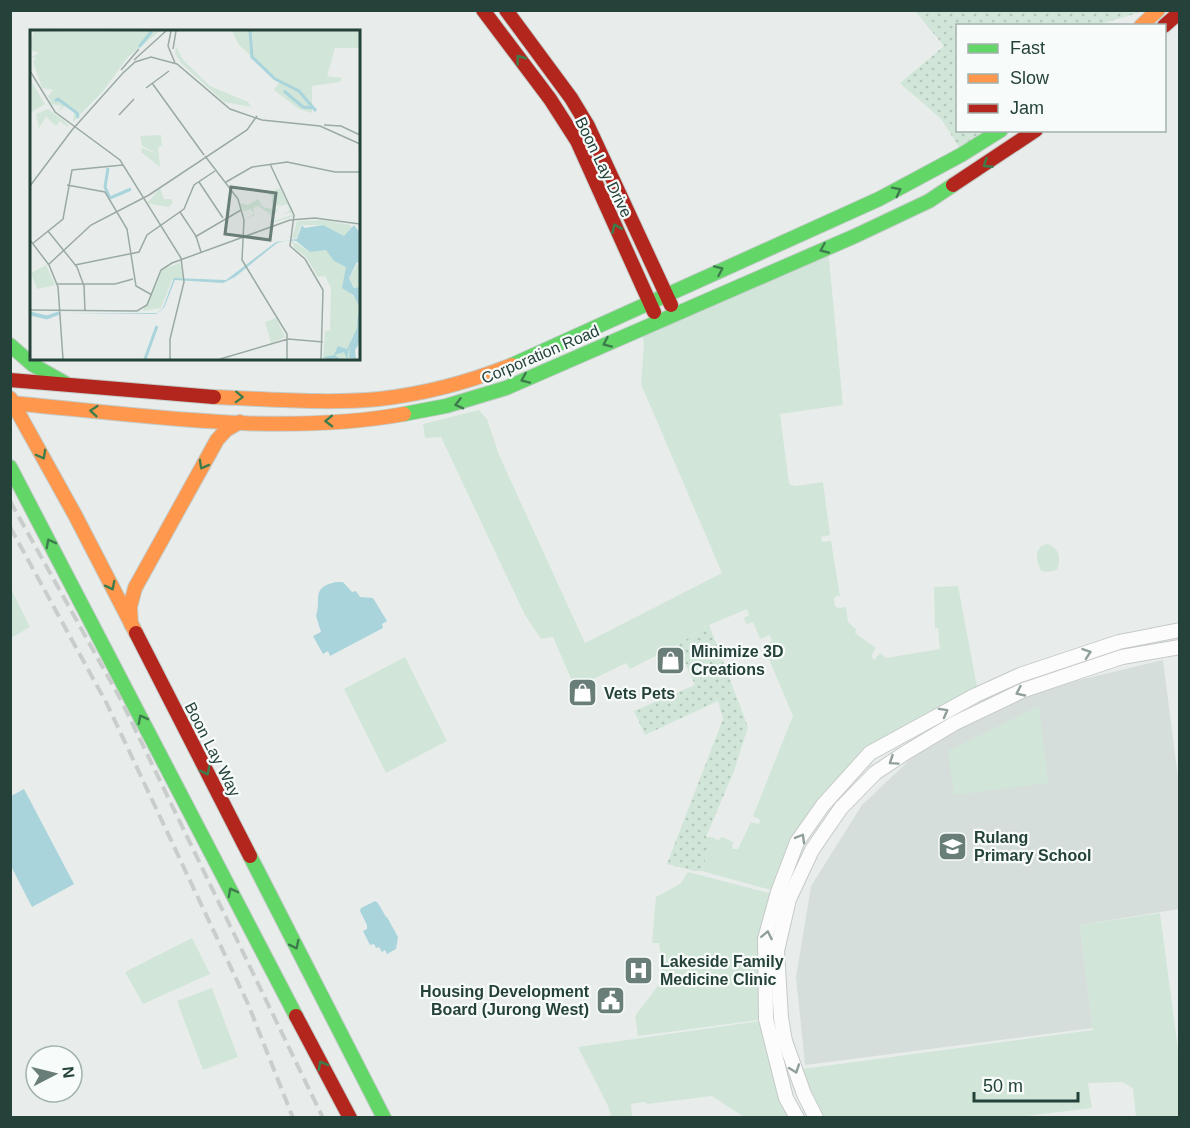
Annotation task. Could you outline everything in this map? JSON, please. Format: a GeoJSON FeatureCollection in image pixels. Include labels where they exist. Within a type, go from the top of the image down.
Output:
{"type":"FeatureCollection","features":[{"type":"Feature","properties":{"kind":"main road","name":"Boon Lay Drive"},"geometry":{"type":"LineString","coordinates":[[483,10],[550,99],[577,141],[658,320]]}},
{"type":"Feature","properties":{"kind":"main road","name":"Boon Lay Drive"},"geometry":{"type":"LineString","coordinates":[[506,10],[571,98],[588,126],[675,313]]}},
{"type":"Feature","properties":{"kind":"main road"},"geometry":{"type":"LineString","coordinates":[[1143,24],[1158,10]]}},
{"type":"Feature","properties":{"kind":"main road"},"geometry":{"type":"LineString","coordinates":[[1166,25],[1179,12]]}},
{"type":"Feature","properties":{"kind":"main road","name":"Corporation Road"},"geometry":{"type":"LineString","coordinates":[[10,380],[65,383],[181,395],[328,401],[380,399],[424,392],[486,375],[886,197],[945,166],[998,132]]}},
{"type":"Feature","properties":{"kind":"main road","name":"Corporation Road"},"geometry":{"type":"LineString","coordinates":[[11,401],[240,422],[356,420],[395,416],[455,405],[493,393],[855,236],[929,201],[1033,132]]}},
{"type":"Feature","properties":{"kind":"main road"},"geometry":{"type":"LineString","coordinates":[[10,345],[33,365],[65,383]]}},
{"type":"Feature","properties":{"kind":"main road"},"geometry":{"type":"LineString","coordinates":[[486,375],[493,393]]}},
{"type":"Feature","properties":{"kind":"main road","name":"Boon Lay Way"},"geometry":{"type":"LineString","coordinates":[[11,401],[75,515],[384,1118]]}},
{"type":"Feature","properties":{"kind":"main road"},"geometry":{"type":"LineString","coordinates":[[131,626],[130,607],[135,588],[217,440],[226,430],[240,422]]}},
{"type":"Feature","properties":{"kind":"main road"},"geometry":{"type":"LineString","coordinates":[[10,467],[350,1118]]}},
{"type":"Feature","properties":{"kind":"street"},"geometry":{"type":"LineString","coordinates":[[797,1118],[786,1098],[766,1019],[765,939],[778,892],[797,842],[823,805],[870,753],[976,695],[1020,675],[1119,642],[1179,630]]}},
{"type":"Feature","properties":{"kind":"street"},"geometry":{"type":"LineString","coordinates":[[816,1118],[804,1094],[785,1041],[781,1018],[777,951],[789,899],[812,850],[841,808],[875,773],[905,753],[955,723],[1024,690],[1122,657],[1179,647]]}},
{"type":"Feature","properties":{"kind":"shaded area","name":"Rulang Primary School"},"geometry":{"type":"Polygon","coordinates":[[[1163,660],[1179,785],[1179,909],[1080,925],[1093,1028],[805,1065],[796,977],[811,886],[862,805],[922,748],[988,711],[1050,687],[1163,660]]]}},
{"type":"Feature","properties":{"kind":"green space"},"geometry":{"type":"Polygon","coordinates":[[[915,11],[1145,11],[1100,24],[956,24],[956,132],[987,132],[961,150],[941,119],[900,83],[944,46],[915,11]]]}},
{"type":"Feature","properties":{"kind":"green space"},"geometry":{"type":"Polygon","coordinates":[[[828,249],[843,405],[780,414],[789,484],[795,486],[823,482],[830,535],[821,537],[822,542],[831,541],[840,596],[834,599],[835,606],[846,607],[848,622],[856,629],[855,633],[876,648],[871,656],[874,660],[880,653],[886,658],[940,649],[938,628],[935,628],[934,587],[958,586],[978,692],[870,753],[797,842],[778,892],[702,871],[712,837],[718,840],[722,837],[733,842],[733,849],[738,849],[751,822],[759,824],[760,820],[753,816],[793,716],[763,645],[772,641],[770,635],[760,639],[753,622],[746,624],[744,618],[749,615],[747,609],[709,625],[677,645],[630,669],[626,663],[575,688],[553,637],[541,639],[525,615],[441,437],[425,438],[423,424],[479,410],[487,419],[499,455],[585,643],[722,573],[641,384],[644,344],[641,327],[828,249]]]}},
{"type":"Feature","properties":{"kind":"green space"},"geometry":{"type":"Polygon","coordinates":[[[1048,544],[1057,552],[1059,562],[1057,570],[1047,572],[1041,571],[1037,554],[1043,545],[1048,544]]]}},
{"type":"Feature","properties":{"kind":"green space"},"geometry":{"type":"Polygon","coordinates":[[[11,589],[30,627],[10,638],[11,589]]]}},
{"type":"Feature","properties":{"kind":"green space"},"geometry":{"type":"Polygon","coordinates":[[[709,625],[748,727],[734,771],[706,837],[712,837],[702,871],[694,871],[667,864],[723,719],[718,701],[645,735],[634,711],[695,685],[677,645],[709,625]]]}},
{"type":"Feature","properties":{"kind":"green space"},"geometry":{"type":"Polygon","coordinates":[[[405,657],[447,741],[386,773],[344,689],[405,657]]]}},
{"type":"Feature","properties":{"kind":"green space"},"geometry":{"type":"Polygon","coordinates":[[[1039,706],[1048,783],[954,795],[948,751],[1039,706]]]}},
{"type":"Feature","properties":{"kind":"green space"},"geometry":{"type":"Polygon","coordinates":[[[688,872],[773,894],[765,1019],[638,1036],[635,1016],[663,979],[659,943],[652,943],[656,897],[680,884],[688,872]]]}},
{"type":"Feature","properties":{"kind":"green space"},"geometry":{"type":"Polygon","coordinates":[[[1160,913],[1179,1057],[1179,1117],[1136,1117],[1133,1088],[1122,1082],[1088,1083],[1092,1108],[1018,1117],[820,1117],[795,1070],[1093,1030],[1080,925],[1160,913]]]}},
{"type":"Feature","properties":{"kind":"green space"},"geometry":{"type":"Polygon","coordinates":[[[192,938],[210,974],[143,1004],[125,972],[192,938]]]}},
{"type":"Feature","properties":{"kind":"green space"},"geometry":{"type":"Polygon","coordinates":[[[212,988],[238,1057],[203,1070],[177,1001],[212,988]]]}},
{"type":"Feature","properties":{"kind":"green space"},"geometry":{"type":"Polygon","coordinates":[[[767,1020],[796,1117],[744,1117],[712,1096],[631,1104],[632,1117],[611,1117],[608,1106],[578,1047],[767,1020]]]}},
{"type":"Feature","properties":{"kind":"water"},"geometry":{"type":"Polygon","coordinates":[[[343,582],[352,592],[356,591],[360,597],[373,598],[387,621],[382,624],[383,628],[330,656],[328,651],[323,654],[313,636],[321,632],[316,616],[318,594],[323,587],[343,582]]]}},
{"type":"Feature","properties":{"kind":"water"},"geometry":{"type":"Polygon","coordinates":[[[24,789],[74,884],[32,907],[11,866],[11,796],[24,789]]]}},
{"type":"Feature","properties":{"kind":"water"},"geometry":{"type":"Polygon","coordinates":[[[375,901],[398,937],[396,949],[387,954],[385,950],[382,952],[379,947],[376,948],[374,944],[370,945],[363,931],[367,929],[367,925],[360,911],[361,908],[375,901]]]}},
{"type":"Feature","properties":{"kind":"railway"},"geometry":{"type":"LineString","coordinates":[[10,501],[121,700],[323,1118]]}},
{"type":"Feature","properties":{"kind":"railway"},"geometry":{"type":"LineString","coordinates":[[10,527],[107,704],[248,1004],[293,1118]]}},
{"type":"Feature","properties":{"kind":"traffic: fast"},"geometry":{"type":"LineString","coordinates":[[512,365],[879,199],[961,155],[998,132]]}},
{"type":"Feature","properties":{"kind":"traffic: fast"},"geometry":{"type":"LineString","coordinates":[[404,414],[446,406],[506,388],[855,236],[929,201],[953,185]]}},
{"type":"Feature","properties":{"kind":"traffic: fast"},"geometry":{"type":"LineString","coordinates":[[10,345],[33,365],[65,383]]}},
{"type":"Feature","properties":{"kind":"traffic: fast"},"geometry":{"type":"LineString","coordinates":[[10,467],[296,1016]]}},
{"type":"Feature","properties":{"kind":"traffic: fast"},"geometry":{"type":"LineString","coordinates":[[250,856],[384,1118]]}},
{"type":"Feature","properties":{"kind":"traffic: slow"},"geometry":{"type":"LineString","coordinates":[[1143,24],[1158,10]]}},
{"type":"Feature","properties":{"kind":"traffic: slow"},"geometry":{"type":"LineString","coordinates":[[214,397],[318,401],[379,399],[447,386],[512,365]]}},
{"type":"Feature","properties":{"kind":"traffic: slow"},"geometry":{"type":"LineString","coordinates":[[10,398],[75,515],[136,633]]}},
{"type":"Feature","properties":{"kind":"traffic: slow"},"geometry":{"type":"LineString","coordinates":[[10,403],[257,424],[356,421],[404,414]]}},
{"type":"Feature","properties":{"kind":"traffic: slow"},"geometry":{"type":"LineString","coordinates":[[131,624],[130,607],[135,588],[217,440],[226,430],[240,422]]}},
{"type":"Feature","properties":{"kind":"traffic: jam"},"geometry":{"type":"LineString","coordinates":[[483,10],[550,99],[577,141],[654,312]]}},
{"type":"Feature","properties":{"kind":"traffic: jam"},"geometry":{"type":"LineString","coordinates":[[506,10],[571,98],[588,126],[671,305]]}},
{"type":"Feature","properties":{"kind":"traffic: jam"},"geometry":{"type":"LineString","coordinates":[[1166,24],[1180,12]]}},
{"type":"Feature","properties":{"kind":"traffic: jam"},"geometry":{"type":"LineString","coordinates":[[953,185],[1033,132]]}},
{"type":"Feature","properties":{"kind":"traffic: jam"},"geometry":{"type":"LineString","coordinates":[[10,380],[214,397]]}},
{"type":"Feature","properties":{"kind":"traffic: jam"},"geometry":{"type":"LineString","coordinates":[[136,633],[250,856]]}},
{"type":"Feature","properties":{"kind":"traffic: jam"},"geometry":{"type":"LineString","coordinates":[[296,1016],[350,1118]]}},
{"type":"Feature","properties":{"kind":"place","name":"Minimize 3D Creations"},"geometry":{"type":"Point","coordinates":[670,660]}},
{"type":"Feature","properties":{"kind":"place","name":"Vets Pets"},"geometry":{"type":"Point","coordinates":[583,693]}},
{"type":"Feature","properties":{"kind":"place","name":"Rulang Primary School"},"geometry":{"type":"Point","coordinates":[953,846]}},
{"type":"Feature","properties":{"kind":"place","name":"Lakeside Family Medicine Clinic"},"geometry":{"type":"Point","coordinates":[639,970]}},
{"type":"Feature","properties":{"kind":"place","name":"Housing Development Board (Jurong West)"},"geometry":{"type":"Point","coordinates":[610,1000]}}]}
